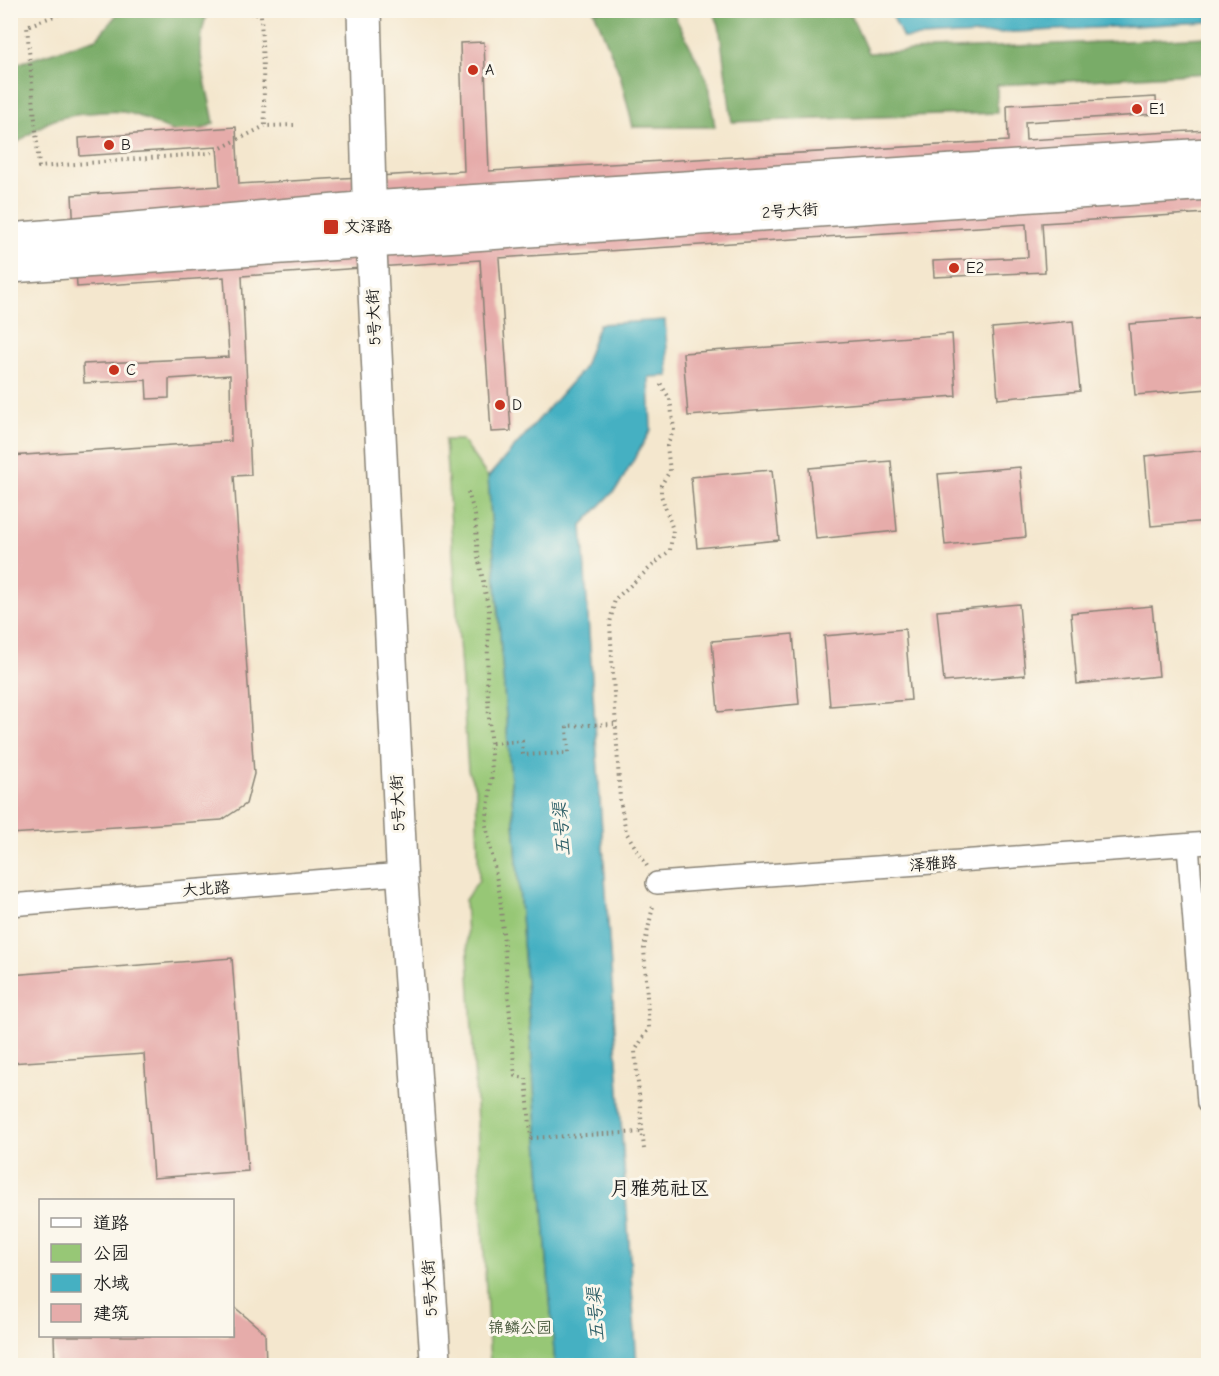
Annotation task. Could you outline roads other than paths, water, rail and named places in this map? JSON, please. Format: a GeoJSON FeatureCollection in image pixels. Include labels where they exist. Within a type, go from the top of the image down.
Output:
{"type":"FeatureCollection","features":[{"type":"Feature","properties":{"kind":"main road"},"geometry":{"type":"LineString","coordinates":[[364,10],[370,224]]}},
{"type":"Feature","properties":{"kind":"main road"},"geometry":{"type":"LineString","coordinates":[[10,266],[370,224],[1209,155]]}},
{"type":"Feature","properties":{"kind":"main road","name":"2号大街"},"geometry":{"type":"LineString","coordinates":[[370,224],[1209,183]]}},
{"type":"Feature","properties":{"kind":"main road"},"geometry":{"type":"LineString","coordinates":[[10,240],[370,224]]}},
{"type":"Feature","properties":{"kind":"main road","name":"5号大街"},"geometry":{"type":"LineString","coordinates":[[370,224],[402,874],[435,1365]]}},
{"type":"Feature","properties":{"kind":"street","name":"泽雅路"},"geometry":{"type":"LineString","coordinates":[[657,884],[1198,844]]}},
{"type":"Feature","properties":{"kind":"street"},"geometry":{"type":"LineString","coordinates":[[1198,844],[1209,1103]]}},
{"type":"Feature","properties":{"kind":"street","name":"大北路"},"geometry":{"type":"LineString","coordinates":[[10,904],[402,874]]}},
{"type":"Feature","properties":{"kind":"water"},"geometry":{"type":"Polygon","coordinates":[[[1208,10],[1208,22],[903,38],[890,11],[1208,10]]]}},
{"type":"Feature","properties":{"kind":"water","name":"五号渠"},"geometry":{"type":"Polygon","coordinates":[[[665,320],[669,376],[649,377],[651,430],[618,487],[582,525],[637,1365],[555,1365],[488,477],[583,369],[599,324],[665,320]]]}},
{"type":"Feature","properties":{"kind":"place","name":"A"},"geometry":{"type":"Point","coordinates":[473,70]}},
{"type":"Feature","properties":{"kind":"place","name":"E1"},"geometry":{"type":"Point","coordinates":[1137,109]}},
{"type":"Feature","properties":{"kind":"place","name":"B"},"geometry":{"type":"Point","coordinates":[109,145]}},
{"type":"Feature","properties":{"kind":"place","name":"文泽路"},"geometry":{"type":"Point","coordinates":[331,227]}},
{"type":"Feature","properties":{"kind":"place","name":"E2"},"geometry":{"type":"Point","coordinates":[954,268]}},
{"type":"Feature","properties":{"kind":"place","name":"C"},"geometry":{"type":"Point","coordinates":[114,370]}},
{"type":"Feature","properties":{"kind":"place","name":"D"},"geometry":{"type":"Point","coordinates":[500,405]}},
{"type":"Feature","properties":{"kind":"district","name":"月雅苑社区"},"geometry":{"type":"Point","coordinates":[660,1188]}},
{"type":"Feature","properties":{"kind":"park label","name":"锦鳞公园"},"geometry":{"type":"Point","coordinates":[520,1328]}}]}
